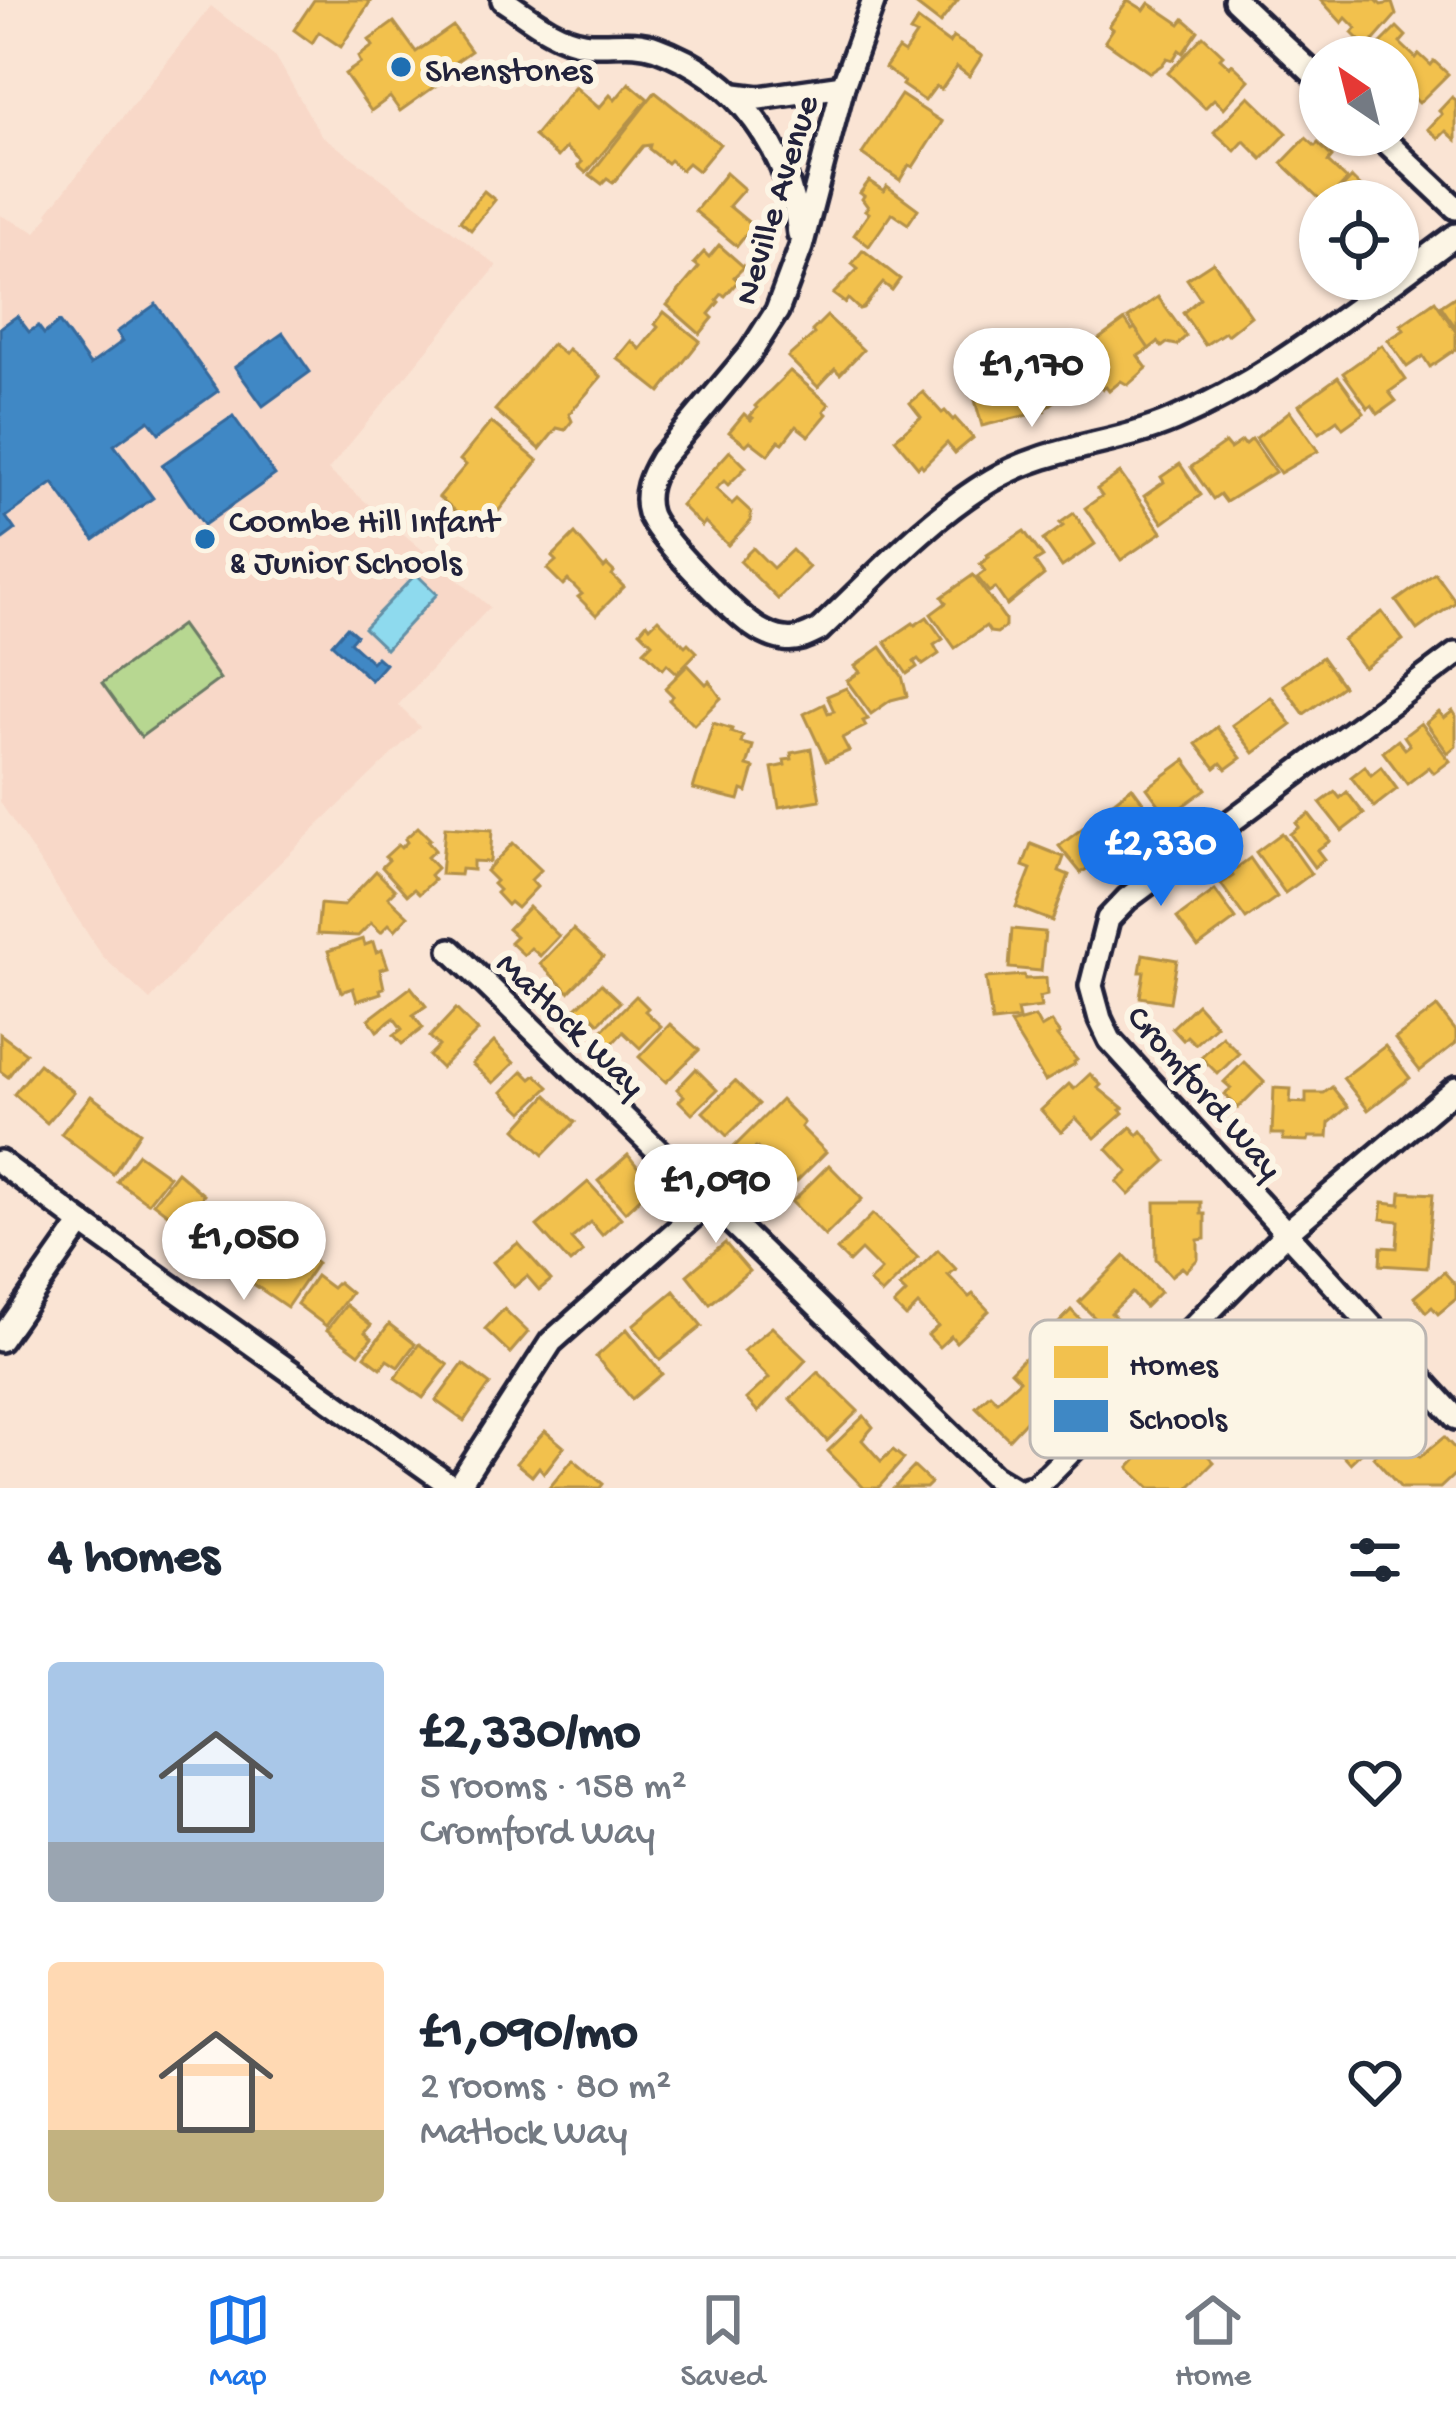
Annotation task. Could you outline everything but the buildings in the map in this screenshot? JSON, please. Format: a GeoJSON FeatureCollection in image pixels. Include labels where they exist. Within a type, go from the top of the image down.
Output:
{"type":"FeatureCollection","features":[{"type":"Feature","properties":{"kind":"street"},"geometry":{"type":"LineString","coordinates":[[503,0],[560,37],[588,44],[654,47],[735,95],[781,162],[801,247]]}},
{"type":"Feature","properties":{"kind":"street","name":"Neville Avenue"},"geometry":{"type":"LineString","coordinates":[[874,0],[843,86],[801,247],[777,311],[765,334],[650,477],[647,502],[658,531],[759,630],[782,639],[803,638],[820,629],[956,503],[990,481],[1025,462],[1168,422],[1240,389],[1367,300]]}},
{"type":"Feature","properties":{"kind":"street"},"geometry":{"type":"LineString","coordinates":[[1235,0],[1299,60]]}},
{"type":"Feature","properties":{"kind":"street"},"geometry":{"type":"LineString","coordinates":[[735,95],[759,98],[843,86]]}},
{"type":"Feature","properties":{"kind":"street"},"geometry":{"type":"LineString","coordinates":[[1401,156],[1456,208]]}},
{"type":"Feature","properties":{"kind":"street"},"geometry":{"type":"LineString","coordinates":[[1419,263],[1456,236]]}},
{"type":"Feature","properties":{"kind":"street","name":"Cromford Way"},"geometry":{"type":"LineString","coordinates":[[1367,1320],[1110,1040],[1091,986],[1108,919],[1127,899],[1456,654]]}},
{"type":"Feature","properties":{"kind":"street","name":"Matlock Way"},"geometry":{"type":"LineString","coordinates":[[451,950],[993,1476],[1013,1488]]}},
{"type":"Feature","properties":{"kind":"street"},"geometry":{"type":"LineString","coordinates":[[1200,1320],[1287,1232],[1456,1088]]}},
{"type":"Feature","properties":{"kind":"street"},"geometry":{"type":"LineString","coordinates":[[0,1162],[450,1486],[551,1342],[710,1201]]}},
{"type":"Feature","properties":{"kind":"street"},"geometry":{"type":"LineString","coordinates":[[0,1340],[82,1223]]}},
{"type":"Feature","properties":{"kind":"street","name":"Cromford Way"},"geometry":{"type":"LineString","coordinates":[[1426,1385],[1456,1418]]}},
{"type":"Feature","properties":{"kind":"street"},"geometry":{"type":"LineString","coordinates":[[1028,1488],[1065,1458]]}},
{"type":"Feature","properties":{"kind":"shaded area","name":"Coombe Hill Infant & Junior Schools"},"geometry":{"type":"Polygon","coordinates":[[[211,6],[276,57],[321,135],[497,266],[328,470],[490,607],[398,705],[420,727],[228,913],[150,1000],[103,957],[0,802],[0,215],[36,232],[211,6]]]}},
{"type":"Feature","properties":{"kind":"green space"},"geometry":{"type":"Polygon","coordinates":[[[181,625],[220,679],[141,737],[102,683],[181,625]]]}},
{"type":"Feature","properties":{"kind":"water"},"geometry":{"type":"Polygon","coordinates":[[[416,574],[437,594],[386,649],[364,628],[416,574]]]}},
{"type":"Feature","properties":{"kind":"place","name":"Shenstones"},"geometry":{"type":"Point","coordinates":[401,67]}},
{"type":"Feature","properties":{"kind":"place","name":"Coombe Hill Infant & Junior Schools"},"geometry":{"type":"Point","coordinates":[205,539]}}]}
